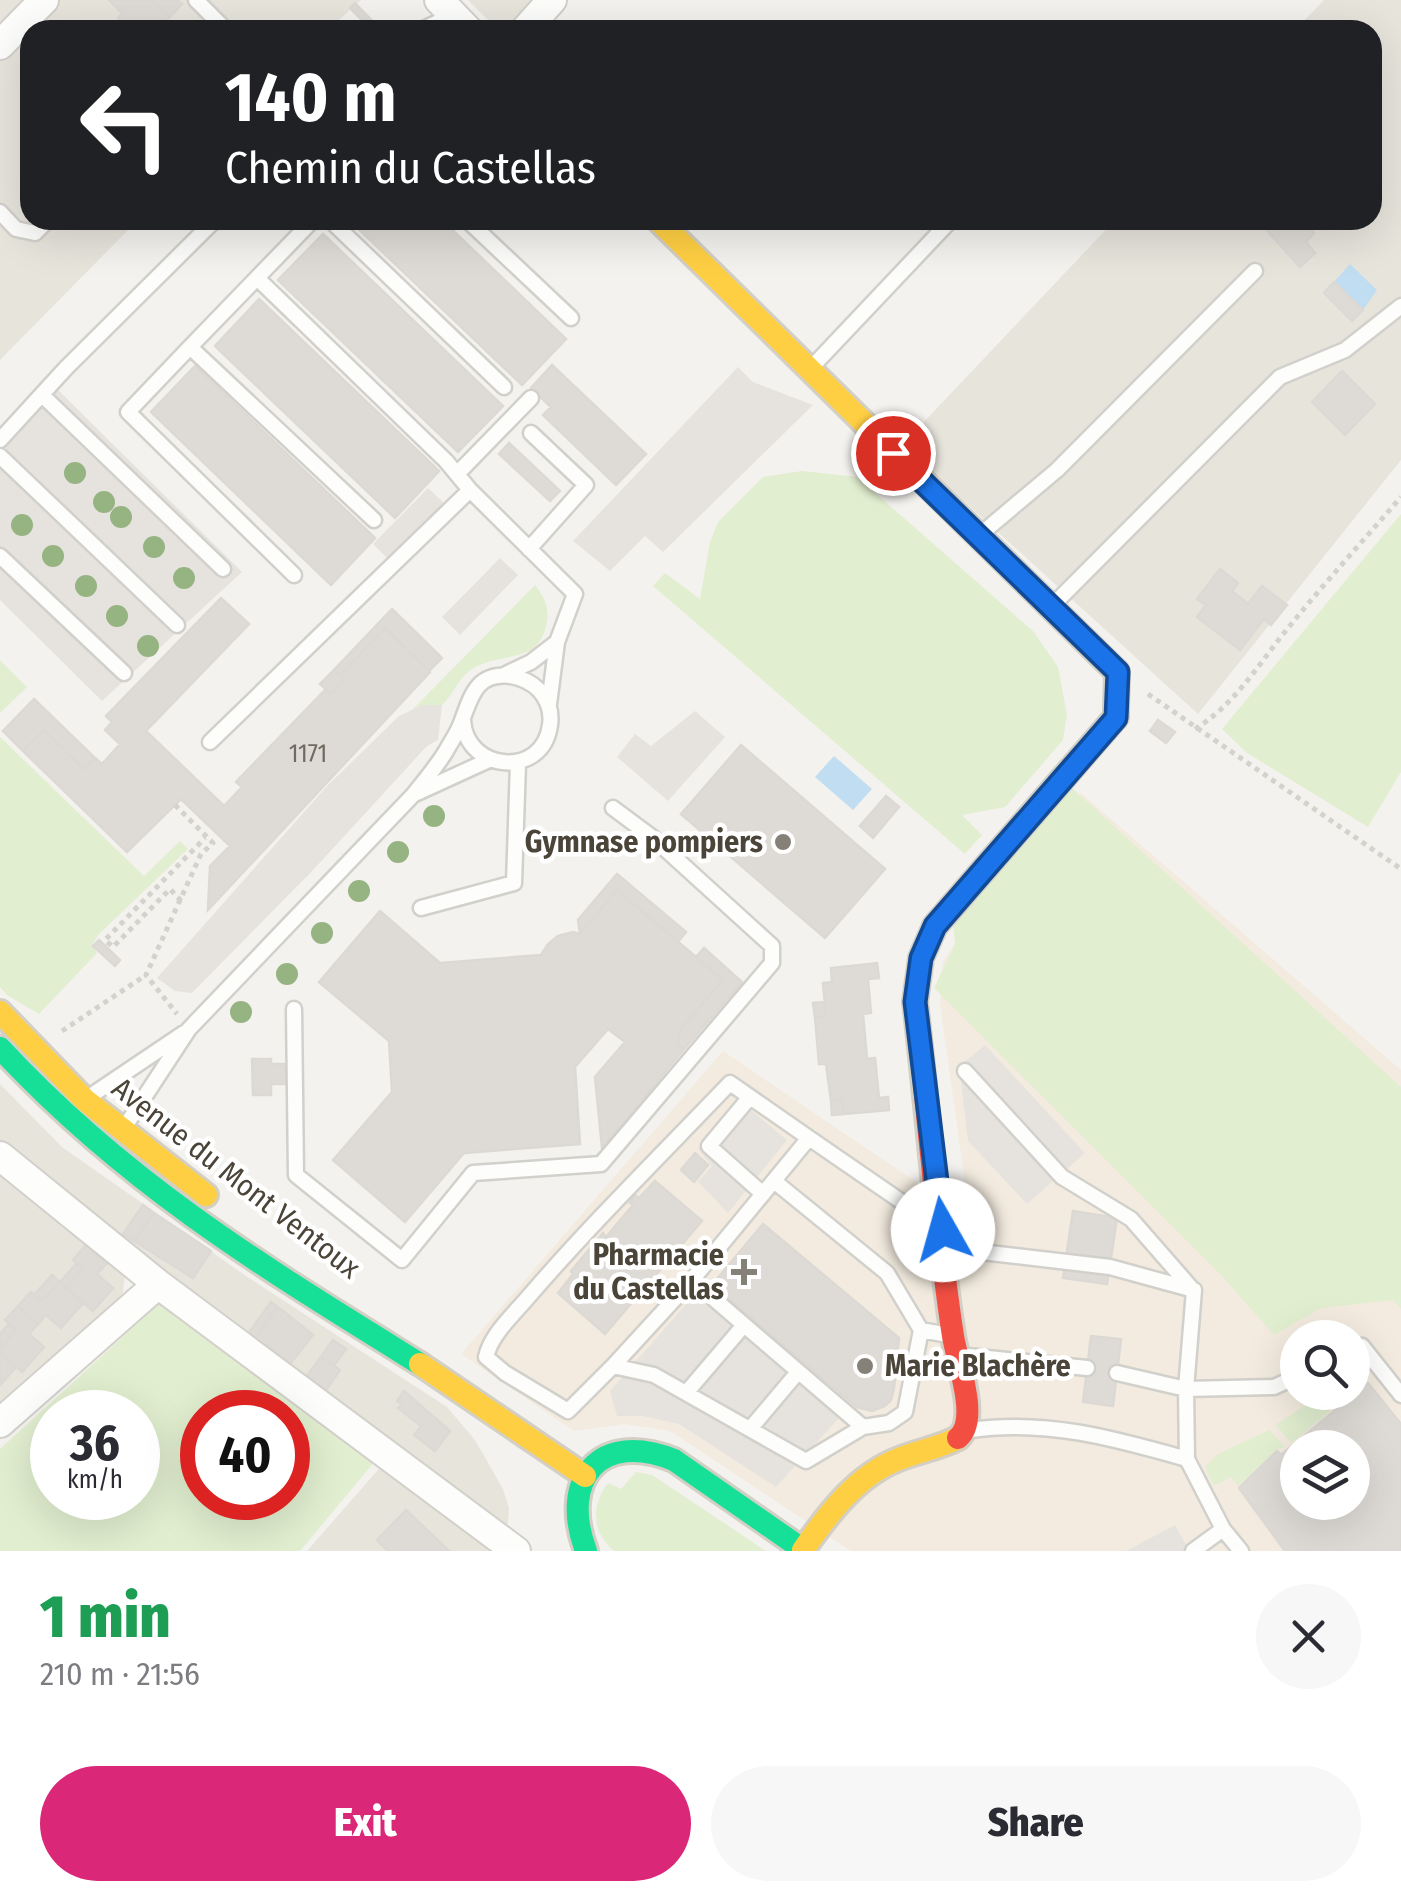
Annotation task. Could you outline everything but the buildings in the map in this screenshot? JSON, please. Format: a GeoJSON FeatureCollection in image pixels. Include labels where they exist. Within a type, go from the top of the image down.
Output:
{"type":"FeatureCollection","features":[{"type":"Feature","properties":{"kind":"street"},"geometry":{"type":"LineString","coordinates":[[24,20],[44,0]]}},
{"type":"Feature","properties":{"kind":"street"},"geometry":{"type":"LineString","coordinates":[[534,20],[552,0]]}},
{"type":"Feature","properties":{"kind":"street"},"geometry":{"type":"LineString","coordinates":[[0,45],[20,25]]}},
{"type":"Feature","properties":{"kind":"street"},"geometry":{"type":"LineString","coordinates":[[585,1551],[574,1521],[578,1489],[602,1458],[612,1454],[639,1448],[674,1460],[804,1550],[825,1517],[868,1477],[895,1460],[948,1444],[966,1431],[969,1416],[954,1345],[915,1002],[921,958],[935,926],[1116,718],[1118,672],[668,230]]}},
{"type":"Feature","properties":{"kind":"street","name":"Avenue du Mont Ventoux"},"geometry":{"type":"LineString","coordinates":[[0,1012],[85,1100],[122,1131],[446,1380]]}},
{"type":"Feature","properties":{"kind":"street","name":"Avenue du Mont Ventoux"},"geometry":{"type":"LineString","coordinates":[[8,1057],[40,1094],[112,1157],[313,1298],[446,1380],[585,1476]]}},
{"type":"Feature","properties":{"kind":"street"},"geometry":{"type":"LineString","coordinates":[[0,1156],[158,1284],[516,1551]]}},
{"type":"Feature","properties":{"kind":"street"},"geometry":{"type":"LineString","coordinates":[[0,1423],[158,1284]]}},
{"type":"Feature","properties":{"kind":"lane"},"geometry":{"type":"LineString","coordinates":[[196,0],[216,20]]}},
{"type":"Feature","properties":{"kind":"lane"},"geometry":{"type":"LineString","coordinates":[[0,212],[16,230],[34,234],[38,230]]}},
{"type":"Feature","properties":{"kind":"lane"},"geometry":{"type":"LineString","coordinates":[[0,440],[205,230]]}},
{"type":"Feature","properties":{"kind":"lane"},"geometry":{"type":"LineString","coordinates":[[294,574],[128,412],[303,230]]}},
{"type":"Feature","properties":{"kind":"lane"},"geometry":{"type":"LineString","coordinates":[[340,230],[504,387]]}},
{"type":"Feature","properties":{"kind":"lane"},"geometry":{"type":"LineString","coordinates":[[479,230],[571,318]]}},
{"type":"Feature","properties":{"kind":"lane"},"geometry":{"type":"LineString","coordinates":[[808,370],[942,230]]}},
{"type":"Feature","properties":{"kind":"lane"},"geometry":{"type":"LineString","coordinates":[[978,536],[1057,470],[1256,270]]}},
{"type":"Feature","properties":{"kind":"lane"},"geometry":{"type":"LineString","coordinates":[[257,278],[575,594],[557,642],[548,705],[549,734],[540,749],[518,763],[489,760],[468,741],[463,720]]}},
{"type":"Feature","properties":{"kind":"lane"},"geometry":{"type":"LineString","coordinates":[[1051,607],[1280,377],[1345,350],[1401,306]]}},
{"type":"Feature","properties":{"kind":"lane"},"geometry":{"type":"LineString","coordinates":[[190,347],[374,520]]}},
{"type":"Feature","properties":{"kind":"lane"},"geometry":{"type":"LineString","coordinates":[[42,395],[223,569]]}},
{"type":"Feature","properties":{"kind":"lane"},"geometry":{"type":"LineString","coordinates":[[456,474],[531,398]]}},
{"type":"Feature","properties":{"kind":"lane"},"geometry":{"type":"LineString","coordinates":[[528,549],[586,485],[531,433]]}},
{"type":"Feature","properties":{"kind":"lane"},"geometry":{"type":"LineString","coordinates":[[0,456],[176,625]]}},
{"type":"Feature","properties":{"kind":"lane"},"geometry":{"type":"LineString","coordinates":[[210,742],[470,490]]}},
{"type":"Feature","properties":{"kind":"lane"},"geometry":{"type":"LineString","coordinates":[[0,556],[124,673]]}},
{"type":"Feature","properties":{"kind":"lane"},"geometry":{"type":"LineString","coordinates":[[8,1057],[108,1138],[122,1131],[189,1030],[414,794],[444,755],[463,720],[468,698],[477,687],[531,662],[557,642]]}},
{"type":"Feature","properties":{"kind":"lane"},"geometry":{"type":"LineString","coordinates":[[502,676],[530,682],[548,705]]}},
{"type":"Feature","properties":{"kind":"lane"},"geometry":{"type":"LineString","coordinates":[[414,794],[489,760]]}},
{"type":"Feature","properties":{"kind":"lane"},"geometry":{"type":"LineString","coordinates":[[420,908],[514,882],[518,763]]}},
{"type":"Feature","properties":{"kind":"lane"},"geometry":{"type":"LineString","coordinates":[[294,1008],[296,1175],[402,1260],[473,1172],[601,1164],[772,963],[772,946],[652,836],[614,808]]}},
{"type":"Feature","properties":{"kind":"lane"},"geometry":{"type":"LineString","coordinates":[[112,1157],[84,1114],[85,1100],[189,1030]]}},
{"type":"Feature","properties":{"kind":"lane"},"geometry":{"type":"LineString","coordinates":[[965,1072],[1062,1177],[1131,1219],[1194,1290],[1186,1389],[1187,1458],[1223,1529],[1241,1551]]}},
{"type":"Feature","properties":{"kind":"lane"},"geometry":{"type":"LineString","coordinates":[[809,1138],[692,1280],[568,1411],[506,1374],[486,1357],[488,1347],[554,1268],[730,1083],[809,1138],[944,1239],[1110,1268],[1194,1290]]}},
{"type":"Feature","properties":{"kind":"lane"},"geometry":{"type":"LineString","coordinates":[[750,1097],[709,1146],[764,1194]]}},
{"type":"Feature","properties":{"kind":"lane"},"geometry":{"type":"LineString","coordinates":[[774,1180],[886,1273],[921,1330],[954,1345],[1087,1368]]}},
{"type":"Feature","properties":{"kind":"lane"},"geometry":{"type":"LineString","coordinates":[[692,1280],[863,1427]]}},
{"type":"Feature","properties":{"kind":"lane"},"geometry":{"type":"LineString","coordinates":[[686,1393],[744,1325]]}},
{"type":"Feature","properties":{"kind":"lane"},"geometry":{"type":"LineString","coordinates":[[612,1366],[654,1375],[806,1462],[863,1427],[889,1423],[905,1412],[921,1330]]}},
{"type":"Feature","properties":{"kind":"lane"},"geometry":{"type":"LineString","coordinates":[[1370,1356],[1401,1395]]}},
{"type":"Feature","properties":{"kind":"lane"},"geometry":{"type":"LineString","coordinates":[[750,1429],[798,1372]]}},
{"type":"Feature","properties":{"kind":"lane"},"geometry":{"type":"LineString","coordinates":[[1117,1373],[1186,1389],[1280,1384]]}},
{"type":"Feature","properties":{"kind":"lane"},"geometry":{"type":"LineString","coordinates":[[966,1431],[995,1427],[1090,1432],[1187,1458]]}},
{"type":"Feature","properties":{"kind":"lane"},"geometry":{"type":"LineString","coordinates":[[1193,1551],[1223,1529]]}},
{"type":"Feature","properties":{"kind":"path"},"geometry":{"type":"LineString","coordinates":[[1195,729],[1228,706],[1282,636],[1401,497]]}},
{"type":"Feature","properties":{"kind":"path"},"geometry":{"type":"LineString","coordinates":[[1118,672],[1401,869]]}},
{"type":"Feature","properties":{"kind":"path"},"geometry":{"type":"LineString","coordinates":[[56,1036],[146,975],[202,854],[213,843],[175,804]]}},
{"type":"Feature","properties":{"kind":"path"},"geometry":{"type":"LineString","coordinates":[[181,901],[170,889],[113,947],[105,940],[206,836]]}},
{"type":"Feature","properties":{"kind":"path"},"geometry":{"type":"LineString","coordinates":[[146,975],[189,1030]]}},
{"type":"Feature","properties":{"kind":"shaded area"},"geometry":{"type":"Polygon","coordinates":[[[0,0],[361,0],[339,20],[20,20],[20,230],[128,230],[0,360],[0,0]]]}},
{"type":"Feature","properties":{"kind":"shaded area"},"geometry":{"type":"Polygon","coordinates":[[[468,0],[545,0],[526,20],[488,20],[468,0]]]}},
{"type":"Feature","properties":{"kind":"shaded area"},"geometry":{"type":"Polygon","coordinates":[[[1324,0],[1401,0],[1401,460],[1198,714],[902,445],[1106,230],[1382,230],[1382,20],[1305,20],[1324,0]]]}},
{"type":"Feature","properties":{"kind":"shaded area"},"geometry":{"type":"Polygon","coordinates":[[[738,367],[753,382],[813,405],[663,552],[645,536],[610,571],[573,541],[738,367]]]}},
{"type":"Feature","properties":{"kind":"shaded area"},"geometry":{"type":"Polygon","coordinates":[[[49,381],[242,572],[102,701],[0,600],[0,431],[49,381]]]}},
{"type":"Feature","properties":{"kind":"shaded area"},"geometry":{"type":"Polygon","coordinates":[[[428,488],[444,503],[388,559],[373,544],[428,488]]]}},
{"type":"Feature","properties":{"kind":"shaded area"},"geometry":{"type":"Polygon","coordinates":[[[500,558],[518,575],[460,635],[442,617],[500,558]]]}},
{"type":"Feature","properties":{"kind":"shaded area"},"geometry":{"type":"Polygon","coordinates":[[[422,705],[442,705],[438,740],[427,746],[315,868],[192,993],[175,991],[157,978],[327,786],[399,716],[422,705]]]}},
{"type":"Feature","properties":{"kind":"shaded area"},"geometry":{"type":"Polygon","coordinates":[[[695,711],[725,737],[668,801],[617,757],[635,734],[651,746],[695,711]]]}},
{"type":"Feature","properties":{"kind":"shaded area"},"geometry":{"type":"Polygon","coordinates":[[[1081,793],[1401,1070],[1401,1551],[851,1551],[670,1431],[624,1424],[574,1431],[461,1354],[723,1051],[919,1184],[971,1225],[940,1005],[943,962],[972,918],[1081,793]]]}},
{"type":"Feature","properties":{"kind":"shaded area"},"geometry":{"type":"Polygon","coordinates":[[[985,1045],[1085,1153],[1027,1204],[968,1141],[959,1066],[985,1045]]]}},
{"type":"Feature","properties":{"kind":"shaded area"},"geometry":{"type":"Polygon","coordinates":[[[0,1084],[62,1147],[246,1276],[447,1407],[475,1440],[503,1489],[509,1508],[506,1551],[307,1551],[384,1463],[310,1409],[310,1390],[284,1390],[125,1274],[123,1292],[117,1302],[0,1412],[0,1084]]]}},
{"type":"Feature","properties":{"kind":"shaded area"},"geometry":{"type":"Polygon","coordinates":[[[740,1101],[787,1140],[728,1213],[698,1182],[712,1166],[698,1149],[740,1101]]]}},
{"type":"Feature","properties":{"kind":"shaded area"},"geometry":{"type":"Polygon","coordinates":[[[694,1295],[841,1416],[776,1487],[679,1424],[643,1416],[617,1416],[610,1391],[694,1295]]]}},
{"type":"Feature","properties":{"kind":"shaded area"},"geometry":{"type":"Polygon","coordinates":[[[1175,1525],[1185,1543],[1208,1551],[1126,1551],[1175,1525]]]}},
{"type":"Feature","properties":{"kind":"green space"},"geometry":{"type":"Polygon","coordinates":[[[802,471],[857,477],[1033,631],[1058,667],[1067,715],[1063,740],[1005,807],[962,815],[982,835],[965,854],[653,586],[665,573],[700,599],[710,542],[718,522],[763,477],[802,471]]]}},
{"type":"Feature","properties":{"kind":"green space"},"geometry":{"type":"Polygon","coordinates":[[[1401,514],[1401,772],[1368,827],[1247,753],[1222,729],[1401,514]]]}},
{"type":"Feature","properties":{"kind":"green space"},"geometry":{"type":"Polygon","coordinates":[[[535,585],[545,601],[548,617],[540,641],[524,653],[472,669],[442,705],[422,705],[411,711],[535,585]]]}},
{"type":"Feature","properties":{"kind":"green space"},"geometry":{"type":"Polygon","coordinates":[[[0,660],[27,687],[0,713],[0,660]]]}},
{"type":"Feature","properties":{"kind":"green space"},"geometry":{"type":"Polygon","coordinates":[[[0,737],[144,876],[180,841],[188,849],[99,934],[92,945],[97,953],[39,1014],[0,987],[0,737]]]}},
{"type":"Feature","properties":{"kind":"green space"},"geometry":{"type":"Polygon","coordinates":[[[1072,788],[1401,1087],[1401,1309],[1393,1300],[1321,1308],[1300,1320],[1280,1320],[1280,1332],[1274,1335],[1222,1276],[934,988],[955,944],[953,923],[1072,788]]]}},
{"type":"Feature","properties":{"kind":"green space"},"geometry":{"type":"Polygon","coordinates":[[[161,1302],[281,1390],[180,1390],[180,1520],[310,1520],[310,1411],[376,1460],[300,1551],[0,1551],[0,1449],[30,1422],[30,1520],[160,1520],[160,1390],[65,1390],[161,1302]]]}},
{"type":"Feature","properties":{"kind":"green space"},"geometry":{"type":"Polygon","coordinates":[[[1298,1410],[1330,1411],[1307,1430],[1280,1430],[1276,1425],[1298,1410]]]}},
{"type":"Feature","properties":{"kind":"green space"},"geometry":{"type":"Polygon","coordinates":[[[1269,1430],[1280,1442],[1280,1448],[1238,1486],[1231,1477],[1214,1486],[1205,1467],[1218,1454],[1269,1430]]]}},
{"type":"Feature","properties":{"kind":"green space"},"geometry":{"type":"Polygon","coordinates":[[[636,1472],[652,1475],[766,1551],[614,1551],[601,1535],[596,1509],[608,1483],[621,1489],[636,1472]]]}},
{"type":"Feature","properties":{"kind":"water"},"geometry":{"type":"Polygon","coordinates":[[[1350,264],[1377,290],[1363,310],[1334,282],[1350,264]]]}},
{"type":"Feature","properties":{"kind":"water"},"geometry":{"type":"Polygon","coordinates":[[[834,756],[872,789],[853,810],[815,777],[834,756]]]}},
{"type":"Feature","properties":{"kind":"traffic: fast"},"geometry":{"type":"LineString","coordinates":[[0,1048],[48,1097],[147,1182],[252,1258],[420,1364]]}},
{"type":"Feature","properties":{"kind":"traffic: fast"},"geometry":{"type":"LineString","coordinates":[[586,1551],[579,1525],[582,1483],[592,1467],[625,1451],[648,1452],[674,1460],[805,1551]]}},
{"type":"Feature","properties":{"kind":"traffic: slow"},"geometry":{"type":"LineString","coordinates":[[668,230],[1117,672],[1116,709]]}},
{"type":"Feature","properties":{"kind":"traffic: slow"},"geometry":{"type":"LineString","coordinates":[[0,1012],[85,1100],[206,1195]]}},
{"type":"Feature","properties":{"kind":"traffic: slow"},"geometry":{"type":"LineString","coordinates":[[420,1364],[585,1476]]}},
{"type":"Feature","properties":{"kind":"traffic: slow"},"geometry":{"type":"LineString","coordinates":[[803,1550],[833,1510],[870,1475],[899,1459],[958,1438]]}},
{"type":"Feature","properties":{"kind":"traffic: jam"},"geometry":{"type":"LineString","coordinates":[[958,1438],[964,1430],[967,1405],[947,1295],[915,1002],[921,958],[935,926],[1116,717],[1116,709]]}},
{"type":"Feature","properties":{"kind":"place","name":"Gymnase pompiers"},"geometry":{"type":"Point","coordinates":[783,842]}},
{"type":"Feature","properties":{"kind":"place","name":"Pharmacie du Castellas"},"geometry":{"type":"Point","coordinates":[744,1272]}},
{"type":"Feature","properties":{"kind":"place","name":"Marie Blachère"},"geometry":{"type":"Point","coordinates":[865,1366]}},
{"type":"Feature","properties":{"kind":"route"},"geometry":{"type":"LineString","coordinates":[[893,453],[1118,672],[1116,718],[935,926],[921,958],[915,1002],[943,1230]]}}]}
